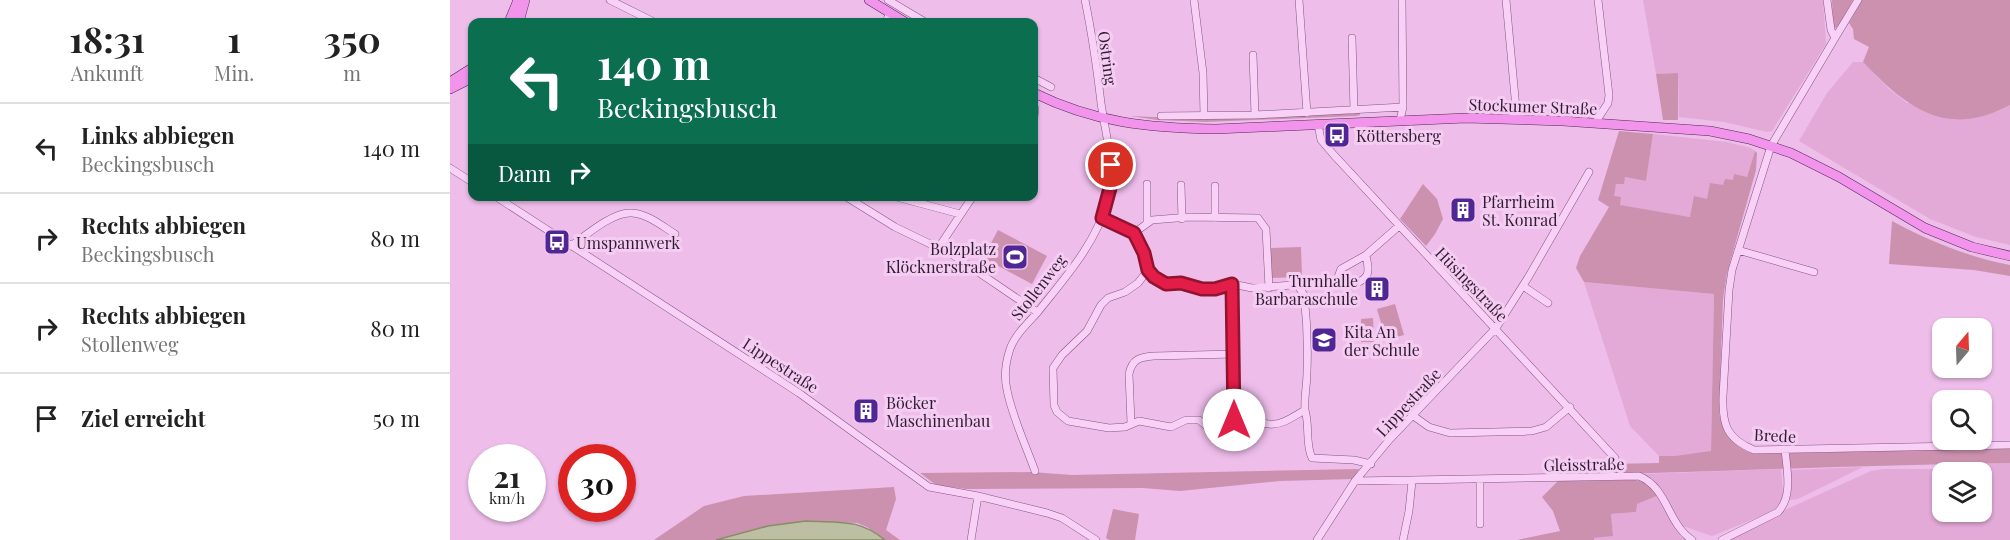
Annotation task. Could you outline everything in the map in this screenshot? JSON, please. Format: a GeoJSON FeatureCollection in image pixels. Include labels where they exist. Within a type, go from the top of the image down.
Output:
{"type":"FeatureCollection","features":[{"type":"Feature","properties":{"kind":"main road"},"geometry":{"type":"LineString","coordinates":[[511,18],[518,0]]}},
{"type":"Feature","properties":{"kind":"main road"},"geometry":{"type":"LineString","coordinates":[[520,18],[525,0]]}},
{"type":"Feature","properties":{"kind":"main road"},"geometry":{"type":"LineString","coordinates":[[869,0],[888,18]]}},
{"type":"Feature","properties":{"kind":"main road"},"geometry":{"type":"LineString","coordinates":[[450,82],[468,71]]}},
{"type":"Feature","properties":{"kind":"main road"},"geometry":{"type":"LineString","coordinates":[[450,89],[468,80]]}},
{"type":"Feature","properties":{"kind":"main road","name":"Stockumer Straße"},"geometry":{"type":"LineString","coordinates":[[1038,95],[1070,109],[1105,120],[1148,126],[1216,129],[1400,120],[1517,119],[1710,131],[1771,146],[1815,164],[1925,228],[1972,247],[2010,256]]}},
{"type":"Feature","properties":{"kind":"street"},"geometry":{"type":"LineString","coordinates":[[610,0],[646,18]]}},
{"type":"Feature","properties":{"kind":"street"},"geometry":{"type":"LineString","coordinates":[[888,0],[918,18]]}},
{"type":"Feature","properties":{"kind":"street","name":"Ostring"},"geometry":{"type":"LineString","coordinates":[[1085,0],[1105,120]]}},
{"type":"Feature","properties":{"kind":"street"},"geometry":{"type":"LineString","coordinates":[[1194,0],[1203,73],[1204,116]]}},
{"type":"Feature","properties":{"kind":"street"},"geometry":{"type":"LineString","coordinates":[[1299,0],[1307,113]]}},
{"type":"Feature","properties":{"kind":"street"},"geometry":{"type":"LineString","coordinates":[[1400,120],[1403,107],[1402,0]]}},
{"type":"Feature","properties":{"kind":"street"},"geometry":{"type":"LineString","coordinates":[[1506,0],[1517,119]]}},
{"type":"Feature","properties":{"kind":"street"},"geometry":{"type":"LineString","coordinates":[[1595,123],[1608,104],[1609,95],[1598,0]]}},
{"type":"Feature","properties":{"kind":"street"},"geometry":{"type":"LineString","coordinates":[[1827,0],[1831,30],[1835,38]]}},
{"type":"Feature","properties":{"kind":"street","name":"Brede"},"geometry":{"type":"LineString","coordinates":[[1858,0],[1771,146],[1738,250],[1729,290],[1722,412],[1725,425],[1735,440],[1754,450],[2010,445]]}},
{"type":"Feature","properties":{"kind":"street"},"geometry":{"type":"LineString","coordinates":[[1352,38],[1354,110]]}},
{"type":"Feature","properties":{"kind":"street"},"geometry":{"type":"LineString","coordinates":[[1253,55],[1255,116]]}},
{"type":"Feature","properties":{"kind":"street"},"geometry":{"type":"LineString","coordinates":[[1038,80],[1051,87]]}},
{"type":"Feature","properties":{"kind":"street"},"geometry":{"type":"LineString","coordinates":[[1161,116],[1255,116],[1403,107]]}},
{"type":"Feature","properties":{"kind":"street","name":"Stollenweg"},"geometry":{"type":"LineString","coordinates":[[1035,471],[1010,402],[1006,378],[1011,348],[1018,335],[1081,254],[1102,218],[1111,176],[1105,120]]}},
{"type":"Feature","properties":{"kind":"street","name":"Hüsingstraße"},"geometry":{"type":"LineString","coordinates":[[1318,124],[1321,140],[1615,458]]}},
{"type":"Feature","properties":{"kind":"street"},"geometry":{"type":"LineString","coordinates":[[450,168],[468,179]]}},
{"type":"Feature","properties":{"kind":"street","name":"Lippestraße"},"geometry":{"type":"LineString","coordinates":[[1317,540],[1356,482],[1412,415],[1496,328],[1589,172]]}},
{"type":"Feature","properties":{"kind":"street"},"geometry":{"type":"LineString","coordinates":[[1147,184],[1147,223]]}},
{"type":"Feature","properties":{"kind":"street"},"geometry":{"type":"LineString","coordinates":[[1181,184],[1182,219]]}},
{"type":"Feature","properties":{"kind":"street"},"geometry":{"type":"LineString","coordinates":[[1215,186],[1215,218]]}},
{"type":"Feature","properties":{"kind":"street","name":"Lippestraße"},"geometry":{"type":"LineString","coordinates":[[503,201],[800,393],[929,487],[978,496],[1056,516],[1096,540]]}},
{"type":"Feature","properties":{"kind":"street"},"geometry":{"type":"LineString","coordinates":[[853,201],[895,227],[969,264],[1037,312]]}},
{"type":"Feature","properties":{"kind":"street"},"geometry":{"type":"LineString","coordinates":[[912,201],[960,214]]}},
{"type":"Feature","properties":{"kind":"street"},"geometry":{"type":"LineString","coordinates":[[939,248],[969,201]]}},
{"type":"Feature","properties":{"kind":"street"},"geometry":{"type":"LineString","coordinates":[[571,246],[608,220],[624,213],[650,218],[675,234]]}},
{"type":"Feature","properties":{"kind":"street"},"geometry":{"type":"LineString","coordinates":[[1134,233],[1152,220],[1254,217],[1261,221],[1266,229],[1269,288]]}},
{"type":"Feature","properties":{"kind":"street"},"geometry":{"type":"LineString","coordinates":[[1102,218],[1134,233],[1144,253],[1148,270],[1154,277],[1166,284],[1181,283],[1202,289],[1215,289],[1232,284],[1252,288],[1298,286],[1304,295],[1307,369],[1304,398],[1312,458],[1354,460],[1371,464]]}},
{"type":"Feature","properties":{"kind":"street"},"geometry":{"type":"LineString","coordinates":[[1366,255],[1369,272],[1367,277],[1350,286],[1341,283],[1338,277],[1341,268],[1366,255],[1399,226]]}},
{"type":"Feature","properties":{"kind":"street"},"geometry":{"type":"LineString","coordinates":[[1738,250],[1814,272]]}},
{"type":"Feature","properties":{"kind":"street"},"geometry":{"type":"LineString","coordinates":[[1148,270],[1138,283],[1101,304],[1087,332],[1062,355],[1053,368],[1054,405],[1063,418],[1109,428],[1125,427],[1131,423],[1151,422],[1171,427],[1186,420],[1199,420],[1209,428],[1221,428],[1234,420],[1277,424],[1305,410]]}},
{"type":"Feature","properties":{"kind":"street"},"geometry":{"type":"LineString","coordinates":[[1232,284],[1234,420]]}},
{"type":"Feature","properties":{"kind":"street"},"geometry":{"type":"LineString","coordinates":[[1523,286],[1548,303]]}},
{"type":"Feature","properties":{"kind":"street"},"geometry":{"type":"LineString","coordinates":[[1131,423],[1129,374],[1136,360],[1142,356],[1234,354]]}},
{"type":"Feature","properties":{"kind":"street"},"geometry":{"type":"LineString","coordinates":[[1412,415],[1429,427],[1450,433],[1532,431],[1546,427],[1570,407]]}},
{"type":"Feature","properties":{"kind":"street"},"geometry":{"type":"LineString","coordinates":[[1722,540],[1778,512],[1784,505],[1787,488],[1785,450]]}},
{"type":"Feature","properties":{"kind":"street","name":"Gleisstraße"},"geometry":{"type":"LineString","coordinates":[[1356,482],[1639,477],[1650,482],[1657,489],[1677,526],[1692,540]]}},
{"type":"Feature","properties":{"kind":"street"},"geometry":{"type":"LineString","coordinates":[[1480,480],[1480,524]]}},
{"type":"Feature","properties":{"kind":"street"},"geometry":{"type":"LineString","coordinates":[[1402,540],[1409,512],[1412,481]]}},
{"type":"Feature","properties":{"kind":"street"},"geometry":{"type":"LineString","coordinates":[[971,540],[978,496]]}},
{"type":"Feature","properties":{"kind":"shaded area"},"geometry":{"type":"Polygon","coordinates":[[[1643,0],[1823,0],[1826,44],[1772,131],[1679,117],[1678,73],[1656,74],[1643,0]]]}},
{"type":"Feature","properties":{"kind":"shaded area"},"geometry":{"type":"Polygon","coordinates":[[[1832,0],[1853,0],[1836,28],[1833,27],[1832,0]]]}},
{"type":"Feature","properties":{"kind":"shaded area"},"geometry":{"type":"Polygon","coordinates":[[[1862,0],[2010,0],[2010,105],[1987,115],[1966,119],[1929,114],[1912,105],[1863,62],[1869,47],[1854,39],[1853,29],[1849,23],[1862,0]]]}},
{"type":"Feature","properties":{"kind":"shaded area"},"geometry":{"type":"Polygon","coordinates":[[[1853,62],[1863,62],[1889,89],[1907,103],[1996,112],[2010,105],[2010,245],[1976,237],[1930,219],[1799,141],[1827,93],[1853,62]]]}},
{"type":"Feature","properties":{"kind":"shaded area"},"geometry":{"type":"Polygon","coordinates":[[[1678,73],[1678,120],[1663,120],[1656,74],[1678,73]]]}},
{"type":"Feature","properties":{"kind":"shaded area"},"geometry":{"type":"Polygon","coordinates":[[[1360,113],[1356,116],[1206,122],[1157,120],[1130,116],[1202,119],[1360,113]]]}},
{"type":"Feature","properties":{"kind":"shaded area"},"geometry":{"type":"Polygon","coordinates":[[[1619,131],[1653,134],[1646,181],[1625,177],[1624,184],[1616,184],[1614,196],[1621,197],[1620,205],[1690,217],[1694,196],[1707,199],[1710,183],[1723,185],[1725,179],[1733,180],[1734,174],[1747,177],[1755,151],[1757,153],[1756,170],[1727,273],[1723,299],[1719,413],[1730,438],[1740,447],[1753,454],[2010,448],[2010,463],[1932,462],[1932,464],[1557,476],[1557,465],[1659,463],[1659,456],[1711,451],[1714,294],[1584,282],[1576,268],[1580,256],[1609,207],[1598,200],[1619,131]]]}},
{"type":"Feature","properties":{"kind":"shaded area"},"geometry":{"type":"Polygon","coordinates":[[[1653,134],[1727,142],[1755,151],[1747,177],[1724,185],[1691,217],[1620,206],[1613,196],[1616,184],[1625,177],[1646,181],[1653,134]]]}},
{"type":"Feature","properties":{"kind":"shaded area"},"geometry":{"type":"Polygon","coordinates":[[[1423,184],[1437,199],[1443,219],[1426,246],[1400,219],[1423,184]]]}},
{"type":"Feature","properties":{"kind":"shaded area"},"geometry":{"type":"Polygon","coordinates":[[[1892,221],[1949,248],[2010,265],[2010,276],[1974,270],[1889,264],[1892,221]]]}},
{"type":"Feature","properties":{"kind":"shaded area","name":"Bolzplatz Klöcknerstraße"},"geometry":{"type":"Polygon","coordinates":[[[998,230],[1047,256],[1032,284],[983,258],[998,230]]]}},
{"type":"Feature","properties":{"kind":"shaded area"},"geometry":{"type":"Polygon","coordinates":[[[1301,247],[1302,277],[1271,278],[1270,248],[1301,247]]]}},
{"type":"Feature","properties":{"kind":"shaded area"},"geometry":{"type":"Polygon","coordinates":[[[1584,282],[1714,294],[1711,452],[1659,456],[1630,426],[1584,282]]]}},
{"type":"Feature","properties":{"kind":"shaded area"},"geometry":{"type":"Polygon","coordinates":[[[1395,304],[1404,335],[1386,340],[1377,309],[1395,304]]]}},
{"type":"Feature","properties":{"kind":"shaded area"},"geometry":{"type":"Polygon","coordinates":[[[1373,318],[1374,342],[1361,342],[1361,319],[1373,318]]]}},
{"type":"Feature","properties":{"kind":"shaded area"},"geometry":{"type":"Polygon","coordinates":[[[1992,463],[2010,463],[2010,540],[1729,540],[1787,509],[1871,471],[1932,469],[1932,522],[1992,522],[1992,463]]]}},
{"type":"Feature","properties":{"kind":"shaded area"},"geometry":{"type":"Polygon","coordinates":[[[1863,467],[1798,499],[1790,500],[1790,470],[1863,467]]]}},
{"type":"Feature","properties":{"kind":"shaded area"},"geometry":{"type":"Polygon","coordinates":[[[1359,469],[1353,479],[1280,481],[1180,491],[1143,488],[966,489],[936,485],[920,473],[1031,472],[1072,475],[1359,469]]]}},
{"type":"Feature","properties":{"kind":"shaded area"},"geometry":{"type":"Polygon","coordinates":[[[1781,469],[1783,495],[1777,507],[1769,513],[1712,536],[1683,526],[1662,493],[1644,474],[1781,469]]]}},
{"type":"Feature","properties":{"kind":"shaded area"},"geometry":{"type":"Polygon","coordinates":[[[1635,480],[1644,482],[1659,495],[1637,504],[1636,512],[1611,514],[1613,536],[1594,538],[1594,540],[1517,540],[1560,531],[1553,511],[1542,497],[1558,481],[1635,480]]]}},
{"type":"Feature","properties":{"kind":"shaded area"},"geometry":{"type":"Polygon","coordinates":[[[894,487],[896,499],[886,530],[900,540],[885,540],[857,523],[806,521],[768,526],[716,540],[654,540],[704,506],[744,496],[894,487]]]}},
{"type":"Feature","properties":{"kind":"shaded area"},"geometry":{"type":"Polygon","coordinates":[[[1659,495],[1675,528],[1681,537],[1688,540],[1594,540],[1594,538],[1613,536],[1611,514],[1636,512],[1636,504],[1659,495]]]}},
{"type":"Feature","properties":{"kind":"shaded area"},"geometry":{"type":"Polygon","coordinates":[[[1113,509],[1139,514],[1135,540],[1106,538],[1113,509]]]}},
{"type":"Feature","properties":{"kind":"shaded area"},"geometry":{"type":"Polygon","coordinates":[[[806,521],[857,525],[885,540],[716,540],[768,526],[806,521]]]}},
{"type":"Feature","properties":{"kind":"place","name":"Köttersberg"},"geometry":{"type":"Point","coordinates":[1337,135]}},
{"type":"Feature","properties":{"kind":"place","name":"Pfarrheim St. Konrad"},"geometry":{"type":"Point","coordinates":[1463,210]}},
{"type":"Feature","properties":{"kind":"place","name":"Umspannwerk"},"geometry":{"type":"Point","coordinates":[557,242]}},
{"type":"Feature","properties":{"kind":"place","name":"Bolzplatz Klöcknerstraße"},"geometry":{"type":"Point","coordinates":[1015,257]}},
{"type":"Feature","properties":{"kind":"place","name":"Turnhalle Barbaraschule"},"geometry":{"type":"Point","coordinates":[1377,289]}},
{"type":"Feature","properties":{"kind":"place","name":"Kita An der Schule"},"geometry":{"type":"Point","coordinates":[1324,340]}},
{"type":"Feature","properties":{"kind":"place","name":"Böcker Maschinenbau"},"geometry":{"type":"Point","coordinates":[866,411]}},
{"type":"Feature","properties":{"kind":"route"},"geometry":{"type":"LineString","coordinates":[[1111,165],[1110,188],[1102,218],[1134,233],[1144,253],[1148,270],[1154,277],[1166,284],[1189,284],[1202,289],[1215,289],[1232,284],[1234,420]]}}]}
